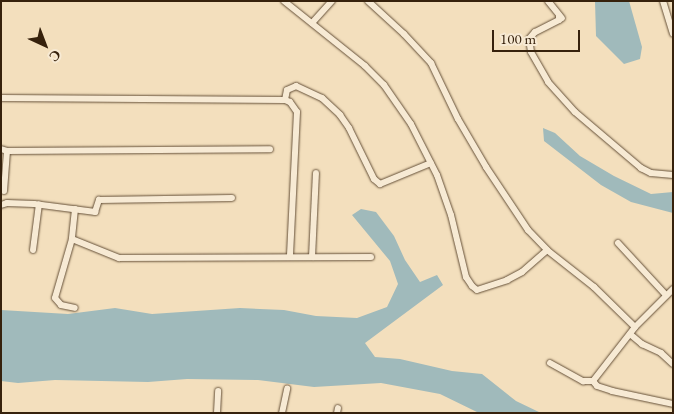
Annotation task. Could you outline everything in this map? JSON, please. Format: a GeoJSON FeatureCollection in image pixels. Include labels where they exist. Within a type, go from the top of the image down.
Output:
{"type":"FeatureCollection","features":[{"type":"Feature","properties":{"kind":"street"},"geometry":{"type":"LineString","coordinates":[[284,1],[365,66],[384,85],[411,124],[431,163],[451,215],[466,277],[477,290],[522,272],[547,250]]}},
{"type":"Feature","properties":{"kind":"street"},"geometry":{"type":"LineString","coordinates":[[312,23],[332,1]]}},
{"type":"Feature","properties":{"kind":"street"},"geometry":{"type":"LineString","coordinates":[[368,1],[410,39],[431,63],[458,119],[500,190],[528,230],[547,250],[594,287],[635,327]]}},
{"type":"Feature","properties":{"kind":"street"},"geometry":{"type":"LineString","coordinates":[[548,1],[561,17],[560,20],[535,32],[529,39],[531,52],[548,82],[575,112],[641,168],[651,173],[673,175]]}},
{"type":"Feature","properties":{"kind":"street"},"geometry":{"type":"LineString","coordinates":[[663,1],[673,34]]}},
{"type":"Feature","properties":{"kind":"street"},"geometry":{"type":"LineString","coordinates":[[285,100],[287,90],[296,86],[322,98],[340,114],[374,179],[380,184],[431,163]]}},
{"type":"Feature","properties":{"kind":"street"},"geometry":{"type":"LineString","coordinates":[[1,98],[285,100],[290,102],[297,112],[290,257]]}},
{"type":"Feature","properties":{"kind":"street"},"geometry":{"type":"LineString","coordinates":[[232,198],[99,200],[95,212],[39,204],[4,204],[4,150],[270,149]]}},
{"type":"Feature","properties":{"kind":"street"},"geometry":{"type":"LineString","coordinates":[[312,257],[316,173]]}},
{"type":"Feature","properties":{"kind":"street"},"geometry":{"type":"LineString","coordinates":[[33,250],[39,204]]}},
{"type":"Feature","properties":{"kind":"street"},"geometry":{"type":"LineString","coordinates":[[75,209],[72,239],[55,298],[61,305],[75,308]]}},
{"type":"Feature","properties":{"kind":"street"},"geometry":{"type":"LineString","coordinates":[[72,239],[119,258],[371,257]]}},
{"type":"Feature","properties":{"kind":"street"},"geometry":{"type":"LineString","coordinates":[[618,244],[666,295]]}},
{"type":"Feature","properties":{"kind":"street"},"geometry":{"type":"LineString","coordinates":[[593,382],[635,327],[673,289]]}},
{"type":"Feature","properties":{"kind":"street"},"geometry":{"type":"LineString","coordinates":[[630,334],[642,344],[661,353],[673,364]]}},
{"type":"Feature","properties":{"kind":"street"},"geometry":{"type":"LineString","coordinates":[[550,363],[583,381],[593,382],[597,386],[673,404]]}},
{"type":"Feature","properties":{"kind":"street"},"geometry":{"type":"LineString","coordinates":[[282,413],[287,389]]}},
{"type":"Feature","properties":{"kind":"street"},"geometry":{"type":"LineString","coordinates":[[217,413],[218,391]]}},
{"type":"Feature","properties":{"kind":"water"},"geometry":{"type":"Polygon","coordinates":[[[595,1],[629,1],[642,47],[640,59],[624,64],[596,36],[595,1]]]}},
{"type":"Feature","properties":{"kind":"water"},"geometry":{"type":"Polygon","coordinates":[[[543,128],[555,133],[580,156],[614,176],[651,194],[673,192],[673,213],[631,202],[601,185],[544,141],[543,128]]]}},
{"type":"Feature","properties":{"kind":"water"},"geometry":{"type":"Polygon","coordinates":[[[361,209],[376,212],[394,236],[405,260],[420,282],[437,275],[443,285],[365,343],[375,357],[400,359],[452,371],[482,374],[516,401],[541,413],[479,413],[440,394],[381,383],[314,387],[258,380],[187,379],[148,382],[55,380],[18,383],[1,381],[1,310],[68,314],[115,308],[152,314],[240,308],[284,310],[316,316],[357,318],[387,307],[398,284],[390,261],[352,215],[361,209]]]}}]}
